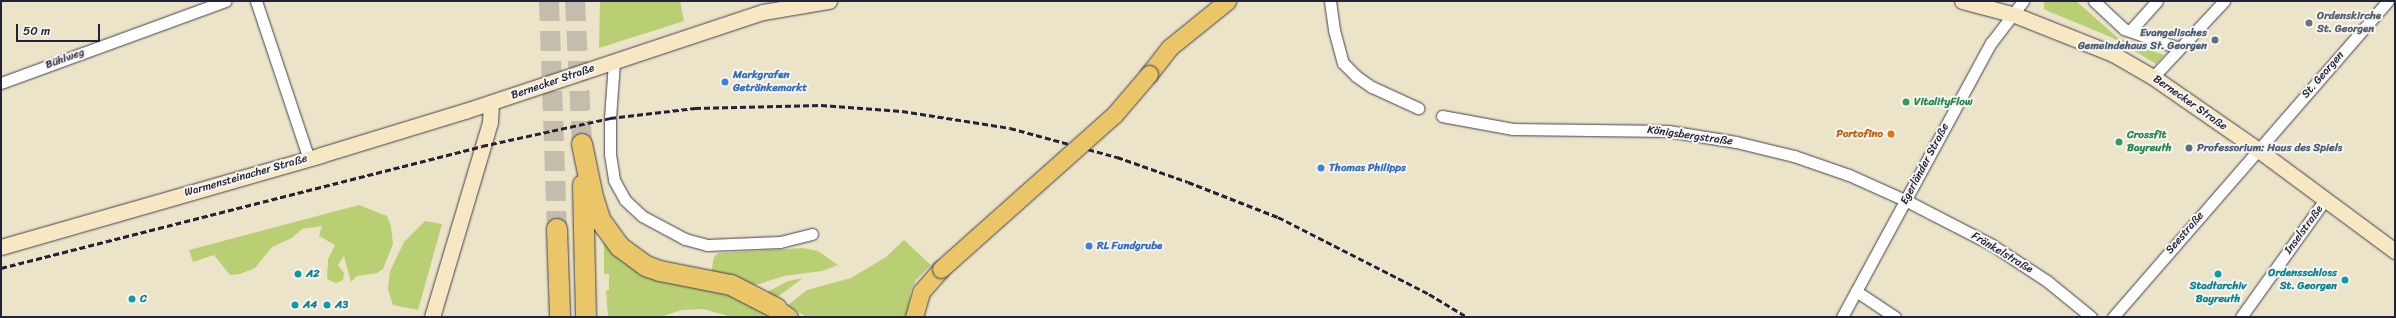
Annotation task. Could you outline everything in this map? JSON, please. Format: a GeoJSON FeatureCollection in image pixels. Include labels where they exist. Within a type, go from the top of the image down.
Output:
{"type":"FeatureCollection","features":[{"type":"Feature","properties":{"kind":"highway"},"geometry":{"type":"LineString","coordinates":[[586,317],[582,144],[593,197],[601,221],[620,247],[646,266],[660,271],[731,285],[783,313]]}},
{"type":"Feature","properties":{"kind":"highway"},"geometry":{"type":"LineString","coordinates":[[558,229],[560,317]]}},
{"type":"Feature","properties":{"kind":"main road"},"geometry":{"type":"LineString","coordinates":[[914,317],[921,292],[941,269],[1114,115],[1169,48],[1227,1]]}},
{"type":"Feature","properties":{"kind":"street"},"geometry":{"type":"LineString","coordinates":[[256,1],[309,159]]}},
{"type":"Feature","properties":{"kind":"street","name":"Bernecker Straße"},"geometry":{"type":"LineString","coordinates":[[491,103],[764,12],[829,1]]}},
{"type":"Feature","properties":{"kind":"street"},"geometry":{"type":"LineString","coordinates":[[1330,1],[1334,30],[1343,63],[1356,76],[1372,87],[1418,108]]}},
{"type":"Feature","properties":{"kind":"street","name":"Bernecker Straße"},"geometry":{"type":"LineString","coordinates":[[1962,1],[2015,15],[2113,54],[2153,77],[2257,149],[2324,201],[2395,251]]}},
{"type":"Feature","properties":{"kind":"street","name":"Egerländer Straße"},"geometry":{"type":"LineString","coordinates":[[1842,317],[1991,44],[2015,15],[2023,1]]}},
{"type":"Feature","properties":{"kind":"street"},"geometry":{"type":"LineString","coordinates":[[2094,1],[2124,29],[2179,48]]}},
{"type":"Feature","properties":{"kind":"street"},"geometry":{"type":"LineString","coordinates":[[2130,31],[2157,1]]}},
{"type":"Feature","properties":{"kind":"street","name":"St. Georgen"},"geometry":{"type":"LineString","coordinates":[[2257,149],[2388,1]]}},
{"type":"Feature","properties":{"kind":"street","name":"Bühlweg"},"geometry":{"type":"LineString","coordinates":[[1,83],[221,2]]}},
{"type":"Feature","properties":{"kind":"street"},"geometry":{"type":"LineString","coordinates":[[2153,77],[2217,3]]}},
{"type":"Feature","properties":{"kind":"street"},"geometry":{"type":"LineString","coordinates":[[614,62],[610,118],[610,154],[614,180],[625,200],[642,216],[685,239],[707,245],[780,242],[812,234]]}},
{"type":"Feature","properties":{"kind":"street"},"geometry":{"type":"LineString","coordinates":[[432,317],[490,122],[491,103]]}},
{"type":"Feature","properties":{"kind":"street","name":"Warmensteinacher Straße"},"geometry":{"type":"LineString","coordinates":[[1,247],[309,159],[491,103]]}},
{"type":"Feature","properties":{"kind":"street","name":"Königsbergstraße"},"geometry":{"type":"LineString","coordinates":[[1442,116],[1513,129],[1668,131],[1736,142],[1794,156],[1849,175],[1906,200]]}},
{"type":"Feature","properties":{"kind":"street","name":"Seestraße"},"geometry":{"type":"LineString","coordinates":[[2113,317],[2257,149]]}},
{"type":"Feature","properties":{"kind":"street","name":"Fränkelstraße"},"geometry":{"type":"LineString","coordinates":[[1906,200],[1992,245],[2047,281],[2091,317]]}},
{"type":"Feature","properties":{"kind":"street","name":"Inselstraße"},"geometry":{"type":"LineString","coordinates":[[2241,317],[2324,201]]}},
{"type":"Feature","properties":{"kind":"street"},"geometry":{"type":"LineString","coordinates":[[1856,291],[1896,317]]}},
{"type":"Feature","properties":{"kind":"green space"},"geometry":{"type":"Polygon","coordinates":[[[600,1],[680,1],[684,21],[599,48],[600,1]]]}},
{"type":"Feature","properties":{"kind":"green space"},"geometry":{"type":"Polygon","coordinates":[[[2044,1],[2076,1],[2118,38],[2164,55],[2156,64],[2111,37],[2044,9],[2044,1]]]}},
{"type":"Feature","properties":{"kind":"green space"},"geometry":{"type":"Polygon","coordinates":[[[359,205],[387,216],[391,226],[393,244],[383,269],[377,273],[357,276],[351,282],[344,256],[338,265],[344,273],[343,280],[336,283],[327,279],[328,259],[335,245],[319,236],[322,226],[302,229],[292,238],[272,247],[255,268],[240,274],[230,275],[214,255],[193,262],[189,250],[359,205]]]}},
{"type":"Feature","properties":{"kind":"green space"},"geometry":{"type":"Polygon","coordinates":[[[425,221],[442,224],[418,310],[393,305],[388,289],[390,271],[404,242],[425,221]]]}},
{"type":"Feature","properties":{"kind":"green space"},"geometry":{"type":"Polygon","coordinates":[[[604,235],[658,279],[724,293],[768,311],[765,317],[732,317],[703,309],[682,310],[660,317],[608,317],[606,290],[609,290],[609,274],[604,274],[604,235]]]}},
{"type":"Feature","properties":{"kind":"green space"},"geometry":{"type":"Polygon","coordinates":[[[904,240],[931,265],[916,280],[911,290],[907,317],[806,317],[788,305],[807,290],[851,278],[886,257],[904,240]]]}},
{"type":"Feature","properties":{"kind":"green space"},"geometry":{"type":"Polygon","coordinates":[[[803,248],[818,251],[838,265],[822,271],[784,276],[751,285],[711,273],[714,257],[718,253],[803,248]]]}},
{"type":"Feature","properties":{"kind":"green space"},"geometry":{"type":"Polygon","coordinates":[[[803,278],[776,298],[767,292],[788,281],[803,278]]]}},
{"type":"Feature","properties":{"kind":"tunnel"},"geometry":{"type":"LineString","coordinates":[[549,1],[557,229]]}},
{"type":"Feature","properties":{"kind":"tunnel"},"geometry":{"type":"LineString","coordinates":[[575,1],[582,144]]}},
{"type":"Feature","properties":{"kind":"railway"},"geometry":{"type":"LineString","coordinates":[[1,268],[482,146],[610,118],[695,108],[821,105],[902,111],[1010,128],[1117,157],[1188,182],[1278,217],[1429,294],[1467,317]]}},
{"type":"Feature","properties":{"kind":"place","name":"Ordenskirche St. Georgen"},"geometry":{"type":"Point","coordinates":[2309,23]}},
{"type":"Feature","properties":{"kind":"place","name":"Evangelisches Gemeindehaus St. Georgen"},"geometry":{"type":"Point","coordinates":[2215,40]}},
{"type":"Feature","properties":{"kind":"place","name":"Markgrafen Getränkemarkt"},"geometry":{"type":"Point","coordinates":[725,82]}},
{"type":"Feature","properties":{"kind":"place","name":"VitalityFlow"},"geometry":{"type":"Point","coordinates":[1906,102]}},
{"type":"Feature","properties":{"kind":"place","name":"Portofino"},"geometry":{"type":"Point","coordinates":[1891,134]}},
{"type":"Feature","properties":{"kind":"place","name":"Crossfit Bayreuth"},"geometry":{"type":"Point","coordinates":[2119,142]}},
{"type":"Feature","properties":{"kind":"place","name":"Professorium: Haus des Spiels"},"geometry":{"type":"Point","coordinates":[2189,148]}},
{"type":"Feature","properties":{"kind":"place","name":"Thomas Philipps"},"geometry":{"type":"Point","coordinates":[1321,168]}},
{"type":"Feature","properties":{"kind":"place","name":"RL Fundgrube"},"geometry":{"type":"Point","coordinates":[1089,246]}},
{"type":"Feature","properties":{"kind":"place","name":"A2"},"geometry":{"type":"Point","coordinates":[298,274]}},
{"type":"Feature","properties":{"kind":"place","name":"Stadtarchiv Bayreuth"},"geometry":{"type":"Point","coordinates":[2218,274]}},
{"type":"Feature","properties":{"kind":"place","name":"Ordensschloss St. Georgen"},"geometry":{"type":"Point","coordinates":[2345,280]}},
{"type":"Feature","properties":{"kind":"place","name":"C"},"geometry":{"type":"Point","coordinates":[132,299]}},
{"type":"Feature","properties":{"kind":"place","name":"A4"},"geometry":{"type":"Point","coordinates":[295,305]}},
{"type":"Feature","properties":{"kind":"place","name":"A3"},"geometry":{"type":"Point","coordinates":[327,305]}}]}
